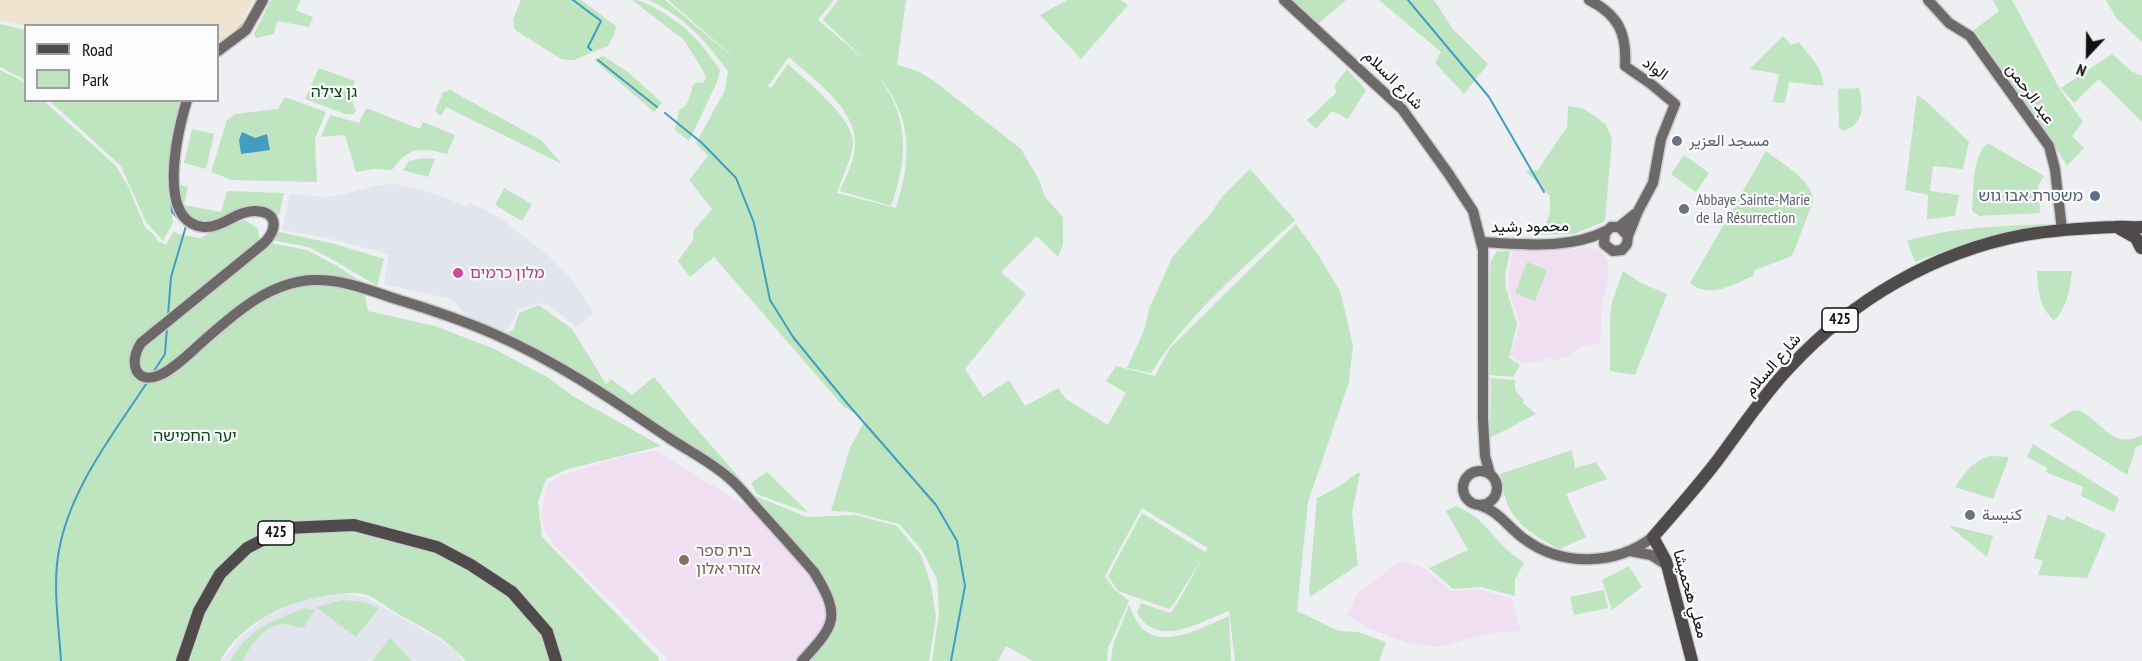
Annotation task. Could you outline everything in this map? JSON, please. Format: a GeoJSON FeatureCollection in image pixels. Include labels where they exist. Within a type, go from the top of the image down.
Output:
{"type":"FeatureCollection","features":[{"type":"Feature","properties":{"kind":"main road"},"geometry":{"type":"LineString","coordinates":[[219,50],[246,30],[263,0]]}},
{"type":"Feature","properties":{"kind":"main road","name":"شارع السلام"},"geometry":{"type":"LineString","coordinates":[[1284,0],[1408,116],[1473,211],[1482,242],[1484,444],[1490,474]]}},
{"type":"Feature","properties":{"kind":"main road","name":"الواد"},"geometry":{"type":"LineString","coordinates":[[1589,0],[1609,11],[1615,20],[1625,44],[1625,66],[1675,104],[1661,139],[1653,183],[1638,211]]}},
{"type":"Feature","properties":{"kind":"main road","name":"عبد الرحمن"},"geometry":{"type":"LineString","coordinates":[[1928,0],[1949,23],[1970,36],[2049,146],[2055,169],[2062,230]]}},
{"type":"Feature","properties":{"kind":"main road"},"geometry":{"type":"LineString","coordinates":[[187,102],[174,173],[175,200],[180,213],[195,225],[209,226],[242,213],[257,211],[272,218],[274,227],[264,243],[141,343],[134,360],[135,368],[140,374],[149,377],[163,373],[251,302],[291,283],[312,280],[333,280],[356,286],[452,316],[496,334],[615,402],[729,478],[814,572],[825,589],[832,616],[830,626],[826,635],[802,661]]}},
{"type":"Feature","properties":{"kind":"main road"},"geometry":{"type":"LineString","coordinates":[[1638,211],[1627,244],[1622,250],[1613,251],[1605,246],[1603,237],[1606,231],[1611,227],[1619,227],[1638,211]]}},
{"type":"Feature","properties":{"kind":"main road"},"geometry":{"type":"LineString","coordinates":[[1619,227],[1628,236]]}},
{"type":"Feature","properties":{"kind":"main road","name":"شارع السلام"},"geometry":{"type":"LineString","coordinates":[[2107,227],[2131,234],[2142,249]]}},
{"type":"Feature","properties":{"kind":"main road","name":"شارع السلام"},"geometry":{"type":"LineString","coordinates":[[1479,505],[1497,513],[1538,548],[1560,557],[1597,559],[1629,551],[1653,537],[1709,472],[1788,368],[1818,339],[1848,315],[1899,280],[1941,260],[1991,242],[2062,230],[2142,227]]}},
{"type":"Feature","properties":{"kind":"main road","name":"محمود رشيد"},"geometry":{"type":"LineString","coordinates":[[1482,242],[1548,244],[1578,241],[1606,231]]}},
{"type":"Feature","properties":{"kind":"main road","name":"محمود رشيد"},"geometry":{"type":"LineString","coordinates":[[1578,241],[1605,246]]}},
{"type":"Feature","properties":{"kind":"main road","name":"425"},"geometry":{"type":"LineString","coordinates":[[2142,243],[2142,249]]}},
{"type":"Feature","properties":{"kind":"main road","name":"شارع السلام"},"geometry":{"type":"LineString","coordinates":[[1472,473],[1484,444]]}},
{"type":"Feature","properties":{"kind":"main road"},"geometry":{"type":"LineString","coordinates":[[1497,493],[1490,502],[1479,505],[1468,500],[1463,490],[1465,479],[1472,473],[1480,471],[1490,474],[1496,482],[1497,493],[1510,526]]}},
{"type":"Feature","properties":{"kind":"main road","name":"425"},"geometry":{"type":"LineString","coordinates":[[182,661],[199,611],[220,574],[247,548],[286,528],[354,525],[437,547],[471,565],[512,592],[547,632],[556,661]]}},
{"type":"Feature","properties":{"kind":"main road","name":"معلي هحميشا"},"geometry":{"type":"LineString","coordinates":[[1653,537],[1668,566],[1692,661]]}},
{"type":"Feature","properties":{"kind":"main road"},"geometry":{"type":"LineString","coordinates":[[1629,551],[1651,555],[1668,566]]}},
{"type":"Feature","properties":{"kind":"shaded area"},"geometry":{"type":"Polygon","coordinates":[[[0,0],[253,0],[237,34],[219,46],[219,24],[24,26],[0,20],[0,0]]]}},
{"type":"Feature","properties":{"kind":"shaded area"},"geometry":{"type":"Polygon","coordinates":[[[395,184],[426,191],[467,206],[470,203],[500,218],[550,257],[570,278],[594,312],[577,327],[548,305],[537,303],[518,310],[510,327],[501,333],[468,317],[451,299],[384,284],[389,254],[327,238],[282,230],[290,194],[327,197],[378,185],[395,184]]]}},
{"type":"Feature","properties":{"kind":"shaded area"},"geometry":{"type":"Polygon","coordinates":[[[1590,247],[1599,250],[1605,256],[1609,273],[1602,303],[1600,343],[1581,346],[1571,356],[1554,360],[1546,357],[1541,361],[1523,363],[1510,356],[1520,324],[1508,288],[1512,250],[1549,251],[1590,247]]]}},
{"type":"Feature","properties":{"kind":"shaded area","name":"בית ספר אזורי אלון"},"geometry":{"type":"Polygon","coordinates":[[[656,451],[749,508],[809,572],[825,603],[826,618],[821,632],[796,661],[667,661],[667,658],[557,548],[546,533],[541,516],[547,485],[560,476],[625,456],[656,451]]]}},
{"type":"Feature","properties":{"kind":"shaded area"},"geometry":{"type":"Polygon","coordinates":[[[1401,561],[1424,568],[1452,591],[1479,589],[1512,599],[1521,631],[1489,633],[1440,647],[1408,643],[1367,628],[1347,615],[1358,593],[1401,561]]]}},
{"type":"Feature","properties":{"kind":"shaded area"},"geometry":{"type":"Polygon","coordinates":[[[345,594],[367,598],[432,635],[455,650],[464,661],[222,661],[240,638],[264,618],[299,601],[345,594]]]}},
{"type":"Feature","properties":{"kind":"green space"},"geometry":{"type":"Polygon","coordinates":[[[271,0],[300,0],[296,10],[313,17],[309,27],[277,21],[274,34],[256,38],[254,34],[271,0]]]}},
{"type":"Feature","properties":{"kind":"green space"},"geometry":{"type":"Polygon","coordinates":[[[521,0],[581,0],[616,26],[614,35],[608,46],[574,60],[561,59],[515,30],[513,20],[521,0]]]}},
{"type":"Feature","properties":{"kind":"green space"},"geometry":{"type":"Polygon","coordinates":[[[632,0],[648,4],[677,22],[699,43],[720,70],[717,82],[689,141],[675,130],[679,110],[687,103],[693,85],[698,82],[703,83],[706,78],[704,72],[684,40],[632,0]]]}},
{"type":"Feature","properties":{"kind":"green space"},"geometry":{"type":"Polygon","coordinates":[[[649,0],[665,0],[747,69],[668,0],[834,0],[818,20],[854,50],[823,20],[838,0],[906,0],[897,65],[918,71],[934,81],[1021,149],[1039,180],[1045,197],[1063,217],[1063,245],[1058,257],[1037,236],[1001,272],[1026,294],[965,369],[983,397],[1009,380],[1025,406],[1058,388],[1066,399],[1108,425],[1126,393],[1106,381],[1116,366],[1155,376],[1170,348],[1296,224],[1340,291],[1353,345],[1349,382],[1308,502],[1297,611],[1339,631],[1358,632],[1386,642],[1379,661],[1235,661],[1229,611],[1180,630],[1160,630],[1149,626],[1137,613],[1141,603],[1170,613],[1204,555],[1169,609],[1118,591],[1108,576],[1142,513],[1205,552],[1208,548],[1142,508],[1105,576],[1114,589],[1129,601],[1108,648],[1107,661],[1033,661],[1006,646],[998,661],[932,661],[939,613],[937,579],[921,549],[899,524],[852,512],[831,511],[850,448],[865,420],[843,406],[714,257],[690,277],[678,261],[693,240],[694,230],[712,209],[689,180],[708,156],[696,143],[725,90],[728,71],[693,30],[661,6],[649,0]],[[789,57],[768,86],[771,88],[788,64],[827,100],[845,122],[853,143],[837,193],[896,208],[904,175],[907,147],[903,123],[895,101],[874,72],[894,102],[903,135],[901,170],[891,206],[840,191],[853,157],[854,133],[842,108],[821,85],[789,57]]]}},
{"type":"Feature","properties":{"kind":"green space"},"geometry":{"type":"Polygon","coordinates":[[[1067,0],[1121,0],[1128,5],[1081,59],[1040,15],[1067,0]]]}},
{"type":"Feature","properties":{"kind":"green space"},"geometry":{"type":"Polygon","coordinates":[[[1293,0],[1346,0],[1318,24],[1293,0]]]}},
{"type":"Feature","properties":{"kind":"green space"},"geometry":{"type":"Polygon","coordinates":[[[1379,0],[1434,0],[1452,28],[1488,64],[1464,94],[1435,63],[1441,52],[1379,0]]]}},
{"type":"Feature","properties":{"kind":"green space"},"geometry":{"type":"Polygon","coordinates":[[[1993,0],[2012,0],[2058,86],[2083,122],[2072,136],[2084,148],[2067,166],[1974,30],[1999,11],[1993,0]]]}},
{"type":"Feature","properties":{"kind":"green space"},"geometry":{"type":"Polygon","coordinates":[[[2106,0],[2142,0],[2142,42],[2117,19],[2106,0]]]}},
{"type":"Feature","properties":{"kind":"green space"},"geometry":{"type":"Polygon","coordinates":[[[0,24],[24,30],[24,79],[0,67],[0,24]]]}},
{"type":"Feature","properties":{"kind":"green space"},"geometry":{"type":"Polygon","coordinates":[[[1783,36],[1791,45],[1799,42],[1818,67],[1824,86],[1789,82],[1785,103],[1773,102],[1779,74],[1750,69],[1783,36]]]}},
{"type":"Feature","properties":{"kind":"green space"},"geometry":{"type":"Polygon","coordinates":[[[2112,54],[2131,71],[2142,76],[2142,122],[2099,79],[2074,103],[2061,88],[2112,54]]]}},
{"type":"Feature","properties":{"kind":"green space"},"geometry":{"type":"Polygon","coordinates":[[[603,56],[628,72],[662,103],[654,112],[594,60],[603,56]]]}},
{"type":"Feature","properties":{"kind":"green space","name":"גן צילה"},"geometry":{"type":"Polygon","coordinates":[[[319,68],[355,81],[352,96],[356,110],[354,114],[345,114],[305,99],[319,68]]]}},
{"type":"Feature","properties":{"kind":"green space"},"geometry":{"type":"Polygon","coordinates":[[[1347,69],[1366,90],[1348,119],[1332,111],[1316,129],[1307,120],[1336,93],[1335,84],[1347,69]]]}},
{"type":"Feature","properties":{"kind":"green space","name":"יער החמישה"},"geometry":{"type":"Polygon","coordinates":[[[0,70],[24,82],[24,102],[45,102],[116,166],[129,188],[145,227],[157,240],[166,245],[174,231],[178,234],[200,238],[231,222],[245,220],[258,229],[260,241],[307,250],[363,283],[368,311],[435,326],[492,348],[549,378],[571,395],[661,446],[568,469],[546,479],[538,502],[542,537],[659,658],[659,661],[466,661],[442,639],[374,598],[352,593],[310,599],[265,616],[240,635],[220,661],[0,661],[0,70]]]}},
{"type":"Feature","properties":{"kind":"green space"},"geometry":{"type":"Polygon","coordinates":[[[1859,88],[1862,101],[1861,114],[1855,124],[1843,131],[1839,128],[1838,89],[1859,88]]]}},
{"type":"Feature","properties":{"kind":"green space"},"geometry":{"type":"Polygon","coordinates":[[[450,90],[541,140],[562,164],[446,107],[441,116],[435,111],[443,92],[450,90]]]}},
{"type":"Feature","properties":{"kind":"green space"},"geometry":{"type":"Polygon","coordinates":[[[1917,95],[1969,142],[1963,169],[1933,166],[1930,191],[1959,195],[1955,216],[1927,219],[1928,195],[1905,190],[1917,95]]]}},
{"type":"Feature","properties":{"kind":"green space"},"geometry":{"type":"Polygon","coordinates":[[[285,97],[326,112],[315,139],[317,182],[232,180],[211,172],[227,120],[235,114],[278,109],[285,97]]]}},
{"type":"Feature","properties":{"kind":"green space"},"geometry":{"type":"Polygon","coordinates":[[[51,102],[180,102],[167,171],[173,222],[163,241],[146,222],[121,166],[51,102]]]}},
{"type":"Feature","properties":{"kind":"green space"},"geometry":{"type":"Polygon","coordinates":[[[1568,106],[1582,108],[1595,116],[1606,125],[1612,139],[1605,221],[1574,234],[1541,235],[1550,213],[1550,196],[1526,171],[1538,170],[1567,127],[1568,106]]]}},
{"type":"Feature","properties":{"kind":"green space"},"geometry":{"type":"Polygon","coordinates":[[[366,108],[420,129],[423,122],[455,135],[447,154],[416,151],[404,157],[392,170],[373,169],[356,172],[345,135],[321,137],[330,115],[359,123],[366,108]]]}},
{"type":"Feature","properties":{"kind":"green space"},"geometry":{"type":"Polygon","coordinates":[[[192,129],[214,134],[206,169],[184,163],[192,129]]]}},
{"type":"Feature","properties":{"kind":"green space"},"geometry":{"type":"Polygon","coordinates":[[[1988,143],[2044,176],[2038,186],[2040,213],[1979,216],[1972,211],[1976,165],[1988,143]]]}},
{"type":"Feature","properties":{"kind":"green space"},"geometry":{"type":"Polygon","coordinates":[[[1766,151],[1802,179],[1812,194],[1813,202],[1792,256],[1755,270],[1753,276],[1721,289],[1698,288],[1690,283],[1766,151]]]}},
{"type":"Feature","properties":{"kind":"green space"},"geometry":{"type":"Polygon","coordinates":[[[1684,155],[1709,173],[1696,192],[1671,174],[1684,155]]]}},
{"type":"Feature","properties":{"kind":"green space"},"geometry":{"type":"Polygon","coordinates":[[[422,158],[435,159],[428,177],[403,170],[409,161],[422,158]]]}},
{"type":"Feature","properties":{"kind":"green space"},"geometry":{"type":"Polygon","coordinates":[[[1250,169],[1295,220],[1199,311],[1151,373],[1127,368],[1145,328],[1149,309],[1172,258],[1209,216],[1222,197],[1250,169]]]}},
{"type":"Feature","properties":{"kind":"green space"},"geometry":{"type":"Polygon","coordinates":[[[179,185],[188,187],[184,205],[221,212],[227,191],[284,193],[279,215],[257,206],[209,221],[194,218],[186,212],[181,199],[179,185]]]}},
{"type":"Feature","properties":{"kind":"green space"},"geometry":{"type":"Polygon","coordinates":[[[504,188],[532,204],[522,221],[495,205],[504,188]]]}},
{"type":"Feature","properties":{"kind":"green space"},"geometry":{"type":"Polygon","coordinates":[[[2049,224],[1981,240],[1915,262],[1907,241],[1959,230],[2049,224]]]}},
{"type":"Feature","properties":{"kind":"green space"},"geometry":{"type":"Polygon","coordinates":[[[279,232],[335,244],[384,259],[377,286],[308,247],[273,240],[279,232]]]}},
{"type":"Feature","properties":{"kind":"green space"},"geometry":{"type":"Polygon","coordinates":[[[1497,251],[1510,251],[1505,276],[1506,288],[1517,324],[1509,358],[1520,365],[1513,377],[1490,375],[1490,274],[1491,261],[1497,251]]]}},
{"type":"Feature","properties":{"kind":"green space"},"geometry":{"type":"Polygon","coordinates":[[[1527,262],[1547,270],[1535,301],[1515,293],[1527,262]]]}},
{"type":"Feature","properties":{"kind":"green space"},"geometry":{"type":"Polygon","coordinates":[[[1623,271],[1641,283],[1667,294],[1635,375],[1610,371],[1610,317],[1612,302],[1623,271]]]}},
{"type":"Feature","properties":{"kind":"green space"},"geometry":{"type":"Polygon","coordinates":[[[2037,271],[2072,271],[2067,298],[2054,321],[2042,304],[2037,271]]]}},
{"type":"Feature","properties":{"kind":"green space"},"geometry":{"type":"Polygon","coordinates":[[[539,305],[572,329],[606,384],[611,379],[632,395],[654,377],[751,491],[705,454],[572,368],[508,333],[513,330],[519,313],[539,305]]]}},
{"type":"Feature","properties":{"kind":"green space"},"geometry":{"type":"Polygon","coordinates":[[[1491,378],[1515,380],[1515,390],[1524,400],[1523,403],[1536,414],[1490,438],[1491,378]]]}},
{"type":"Feature","properties":{"kind":"green space"},"geometry":{"type":"Polygon","coordinates":[[[2078,410],[2115,437],[2132,439],[2142,435],[2142,444],[2136,447],[2127,475],[2049,425],[2072,411],[2078,410]]]}},
{"type":"Feature","properties":{"kind":"green space"},"geometry":{"type":"Polygon","coordinates":[[[2033,444],[2119,498],[2114,512],[2081,496],[2083,487],[2046,472],[2047,468],[2027,457],[2033,444]]]}},
{"type":"Feature","properties":{"kind":"green space"},"geometry":{"type":"Polygon","coordinates":[[[1572,450],[1575,468],[1596,462],[1607,479],[1566,494],[1586,537],[1560,549],[1534,535],[1513,515],[1505,497],[1500,474],[1572,450]]]}},
{"type":"Feature","properties":{"kind":"green space"},"geometry":{"type":"Polygon","coordinates":[[[1991,456],[2009,457],[1993,499],[1955,487],[1974,464],[1991,456]]]}},
{"type":"Feature","properties":{"kind":"green space"},"geometry":{"type":"Polygon","coordinates":[[[767,472],[809,513],[757,494],[751,483],[767,472]]]}},
{"type":"Feature","properties":{"kind":"green space"},"geometry":{"type":"Polygon","coordinates":[[[1360,473],[1352,513],[1358,565],[1310,597],[1317,498],[1340,486],[1360,473]]]}},
{"type":"Feature","properties":{"kind":"green space"},"geometry":{"type":"Polygon","coordinates":[[[755,496],[807,517],[856,515],[897,526],[921,555],[931,585],[936,618],[929,661],[810,661],[830,638],[838,617],[827,582],[755,496]]]}},
{"type":"Feature","properties":{"kind":"green space"},"geometry":{"type":"Polygon","coordinates":[[[1456,506],[1475,517],[1504,547],[1524,563],[1515,579],[1515,596],[1481,587],[1453,589],[1429,568],[1468,550],[1446,511],[1456,506]]]}},
{"type":"Feature","properties":{"kind":"green space"},"geometry":{"type":"Polygon","coordinates":[[[2048,514],[2064,521],[2066,516],[2106,534],[2087,578],[2038,575],[2043,561],[2034,558],[2048,514]]]}},
{"type":"Feature","properties":{"kind":"green space"},"geometry":{"type":"Polygon","coordinates":[[[1948,525],[1993,536],[1987,557],[1948,525]]]}},
{"type":"Feature","properties":{"kind":"green space"},"geometry":{"type":"Polygon","coordinates":[[[1629,566],[1642,587],[1612,610],[1602,580],[1629,566]]]}},
{"type":"Feature","properties":{"kind":"green space"},"geometry":{"type":"Polygon","coordinates":[[[1604,590],[1608,608],[1574,615],[1570,597],[1604,590]]]}},
{"type":"Feature","properties":{"kind":"green space"},"geometry":{"type":"Polygon","coordinates":[[[343,600],[364,602],[379,608],[356,637],[316,607],[343,600]]]}},
{"type":"Feature","properties":{"kind":"green space"},"geometry":{"type":"Polygon","coordinates":[[[1129,605],[1143,629],[1153,635],[1163,637],[1186,634],[1229,616],[1231,661],[1111,661],[1113,645],[1129,605]]]}},
{"type":"Feature","properties":{"kind":"green space"},"geometry":{"type":"Polygon","coordinates":[[[305,608],[315,610],[304,627],[285,624],[271,627],[259,636],[242,661],[230,661],[246,640],[262,627],[305,608]]]}},
{"type":"Feature","properties":{"kind":"green space"},"geometry":{"type":"Polygon","coordinates":[[[390,638],[412,661],[372,661],[390,638]]]}},
{"type":"Feature","properties":{"kind":"water"},"geometry":{"type":"Polygon","coordinates":[[[242,132],[255,138],[267,134],[270,150],[241,154],[239,140],[242,132]]]}},
{"type":"Feature","properties":{"kind":"waterway"},"geometry":{"type":"LineString","coordinates":[[573,0],[601,21],[588,47],[591,50]]}},
{"type":"Feature","properties":{"kind":"waterway"},"geometry":{"type":"LineString","coordinates":[[1408,0],[1489,97],[1544,192]]}},
{"type":"Feature","properties":{"kind":"waterway"},"geometry":{"type":"LineString","coordinates":[[236,32],[244,23]]}},
{"type":"Feature","properties":{"kind":"waterway"},"geometry":{"type":"LineString","coordinates":[[598,60],[657,107]]}},
{"type":"Feature","properties":{"kind":"waterway"},"geometry":{"type":"LineString","coordinates":[[665,113],[702,143],[736,178],[754,223],[770,300],[793,337],[936,505],[957,541],[965,586],[951,661]]}},
{"type":"Feature","properties":{"kind":"waterway"},"geometry":{"type":"LineString","coordinates":[[168,315],[171,277],[186,226],[172,212],[171,199]]}},
{"type":"Feature","properties":{"kind":"waterway"},"geometry":{"type":"LineString","coordinates":[[154,371],[165,354],[167,327]]}},
{"type":"Feature","properties":{"kind":"waterway"},"geometry":{"type":"LineString","coordinates":[[61,661],[56,582],[63,532],[71,508],[94,464],[148,381]]}},
{"type":"Feature","properties":{"kind":"place","name":"مسجد العزير"},"geometry":{"type":"Point","coordinates":[1677,141]}},
{"type":"Feature","properties":{"kind":"place","name":"משטרת אבו גוש"},"geometry":{"type":"Point","coordinates":[2095,196]}},
{"type":"Feature","properties":{"kind":"place","name":"Abbaye Sainte-Marie de la Résurrection"},"geometry":{"type":"Point","coordinates":[1684,209]}},
{"type":"Feature","properties":{"kind":"place","name":"מלון כרמים"},"geometry":{"type":"Point","coordinates":[458,273]}},
{"type":"Feature","properties":{"kind":"place","name":"كنيسة"},"geometry":{"type":"Point","coordinates":[1970,515]}},
{"type":"Feature","properties":{"kind":"place","name":"בית ספר אזורי אלון"},"geometry":{"type":"Point","coordinates":[684,560]}}]}
